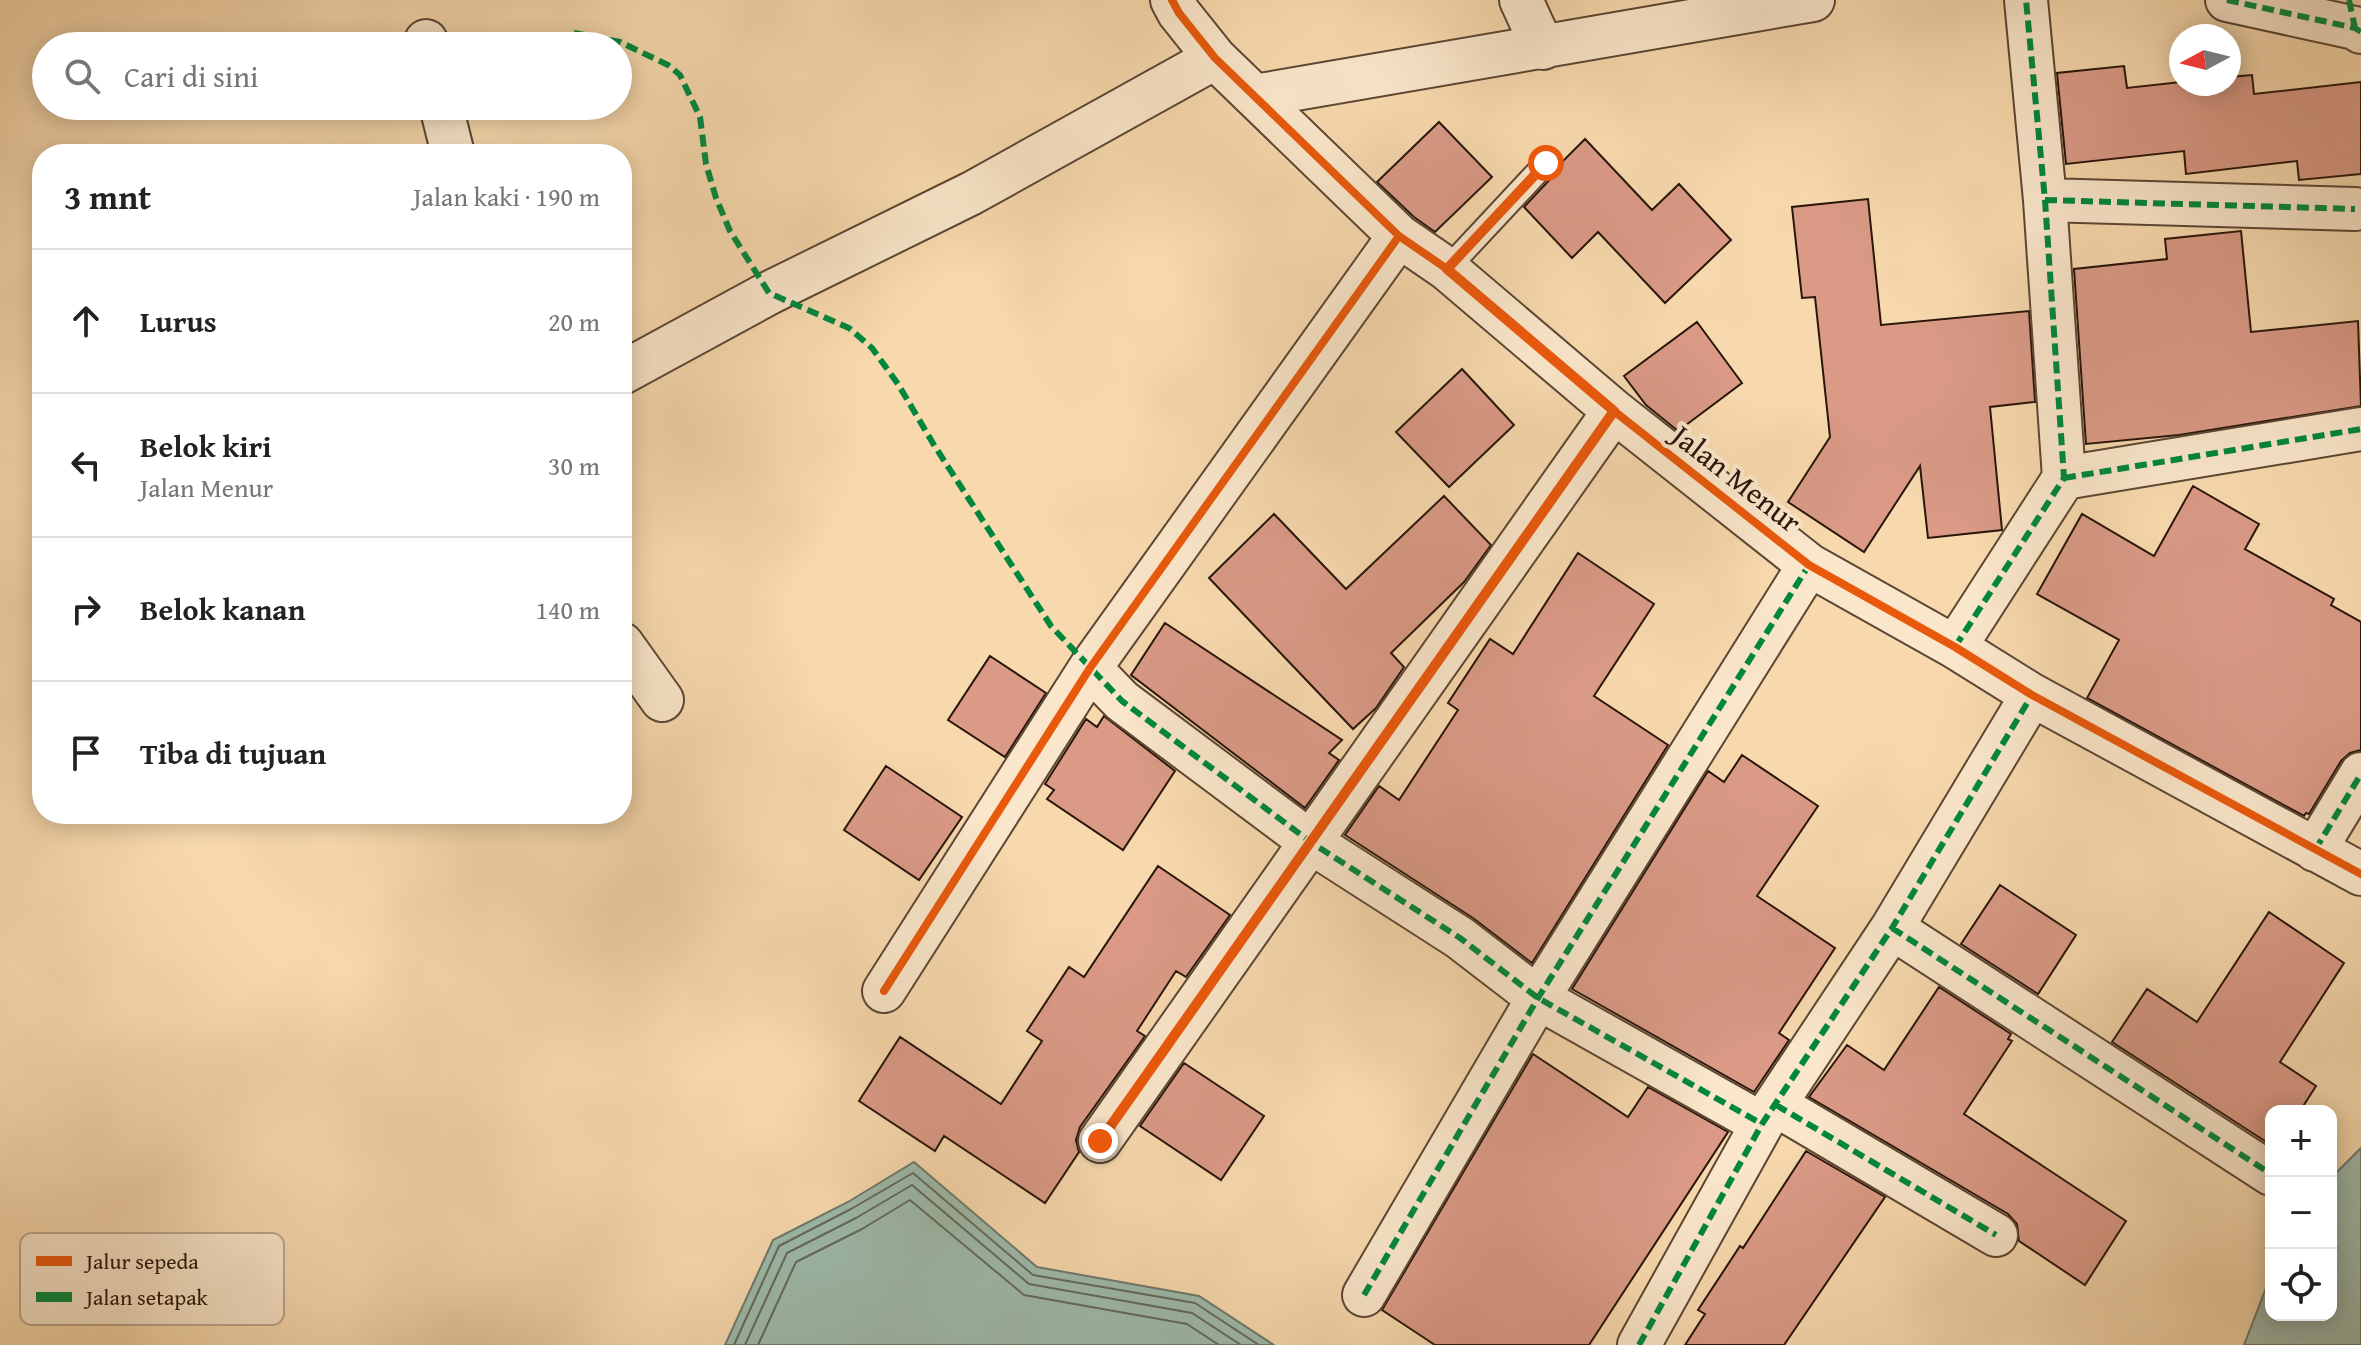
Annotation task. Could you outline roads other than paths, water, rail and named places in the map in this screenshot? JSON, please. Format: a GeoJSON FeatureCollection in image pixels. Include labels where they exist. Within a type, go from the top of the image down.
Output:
{"type":"FeatureCollection","features":[{"type":"Feature","properties":{"kind":"street","name":"Jalan Menur"},"geometry":{"type":"LineString","coordinates":[[1172,0],[1215,58],[1399,236],[1447,269],[1614,411],[1809,565],[1955,647],[2032,695],[2361,874]]}},
{"type":"Feature","properties":{"kind":"street"},"geometry":{"type":"LineString","coordinates":[[1521,0],[1543,48]]}},
{"type":"Feature","properties":{"kind":"street"},"geometry":{"type":"LineString","coordinates":[[1255,96],[1543,48],[1742,6],[1813,0]]}},
{"type":"Feature","properties":{"kind":"street"},"geometry":{"type":"LineString","coordinates":[[1955,647],[2064,478],[2045,200],[2026,0]]}},
{"type":"Feature","properties":{"kind":"street"},"geometry":{"type":"LineString","coordinates":[[2227,0],[2355,20]]}},
{"type":"Feature","properties":{"kind":"street"},"geometry":{"type":"LineString","coordinates":[[632,368],[769,293],[972,193],[1215,58]]}},
{"type":"Feature","properties":{"kind":"street"},"geometry":{"type":"LineString","coordinates":[[444,120],[450,144]]}},
{"type":"Feature","properties":{"kind":"street"},"geometry":{"type":"LineString","coordinates":[[2045,200],[2355,209]]}},
{"type":"Feature","properties":{"kind":"street"},"geometry":{"type":"LineString","coordinates":[[884,991],[1090,668],[1399,236]]}},
{"type":"Feature","properties":{"kind":"street"},"geometry":{"type":"LineString","coordinates":[[1100,1141],[1614,411]]}},
{"type":"Feature","properties":{"kind":"street"},"geometry":{"type":"LineString","coordinates":[[2064,478],[2361,429]]}},
{"type":"Feature","properties":{"kind":"street"},"geometry":{"type":"LineString","coordinates":[[1364,1295],[1538,998],[1809,565]]}},
{"type":"Feature","properties":{"kind":"street"},"geometry":{"type":"LineString","coordinates":[[632,658],[662,700]]}},
{"type":"Feature","properties":{"kind":"street"},"geometry":{"type":"LineString","coordinates":[[1090,668],[1122,701],[1312,843],[1460,938],[1538,998],[1769,1114],[1996,1235]]}},
{"type":"Feature","properties":{"kind":"street"},"geometry":{"type":"LineString","coordinates":[[1639,1345],[1769,1114],[1892,928],[2032,695]]}},
{"type":"Feature","properties":{"kind":"street"},"geometry":{"type":"LineString","coordinates":[[2315,850],[2361,774]]}},
{"type":"Feature","properties":{"kind":"street"},"geometry":{"type":"LineString","coordinates":[[1892,928],[2265,1170]]}},
{"type":"Feature","properties":{"kind":"lane"},"geometry":{"type":"LineString","coordinates":[[1447,269],[1546,163]]}},
{"type":"Feature","properties":{"kind":"water"},"geometry":{"type":"Polygon","coordinates":[[[2361,1148],[2361,1345],[2244,1345],[2265,1291],[2265,1321],[2337,1321],[2337,1172],[2361,1148]]]}},
{"type":"Feature","properties":{"kind":"water"},"geometry":{"type":"Polygon","coordinates":[[[914,1162],[1037,1267],[1199,1296],[1274,1345],[725,1345],[773,1240],[848,1202],[914,1162]]]}}]}
